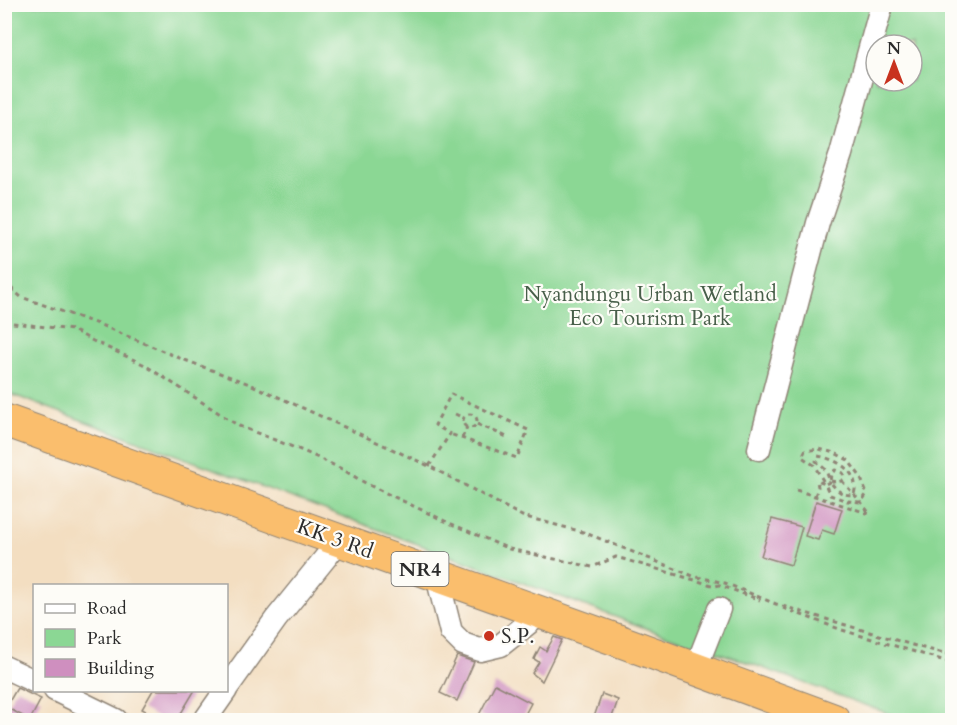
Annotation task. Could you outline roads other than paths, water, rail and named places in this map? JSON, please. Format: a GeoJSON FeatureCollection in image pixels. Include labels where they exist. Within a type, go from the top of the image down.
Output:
{"type":"FeatureCollection","features":[{"type":"Feature","properties":{"kind":"highway","name":"KK 3 Rd"},"geometry":{"type":"LineString","coordinates":[[4,420],[834,720]]}},
{"type":"Feature","properties":{"kind":"street"},"geometry":{"type":"LineString","coordinates":[[759,449],[818,223],[882,4]]}},
{"type":"Feature","properties":{"kind":"street"},"geometry":{"type":"LineString","coordinates":[[228,687],[276,619],[339,541]]}},
{"type":"Feature","properties":{"kind":"street"},"geometry":{"type":"LineString","coordinates":[[437,576],[451,632],[463,644],[480,650],[501,645],[541,613]]}},
{"type":"Feature","properties":{"kind":"street"},"geometry":{"type":"LineString","coordinates":[[695,670],[719,609]]}},
{"type":"Feature","properties":{"kind":"street"},"geometry":{"type":"LineString","coordinates":[[4,667],[33,681]]}},
{"type":"Feature","properties":{"kind":"street"},"geometry":{"type":"LineString","coordinates":[[59,692],[116,720]]}},
{"type":"Feature","properties":{"kind":"street"},"geometry":{"type":"LineString","coordinates":[[205,720],[225,692]]}},
{"type":"Feature","properties":{"kind":"place","name":"S.P."},"geometry":{"type":"Point","coordinates":[489,636]}},
{"type":"Feature","properties":{"kind":"park label","name":"Nyandungu Urban Wetland Eco Tourism Park"},"geometry":{"type":"Point","coordinates":[650,306]}}]}
